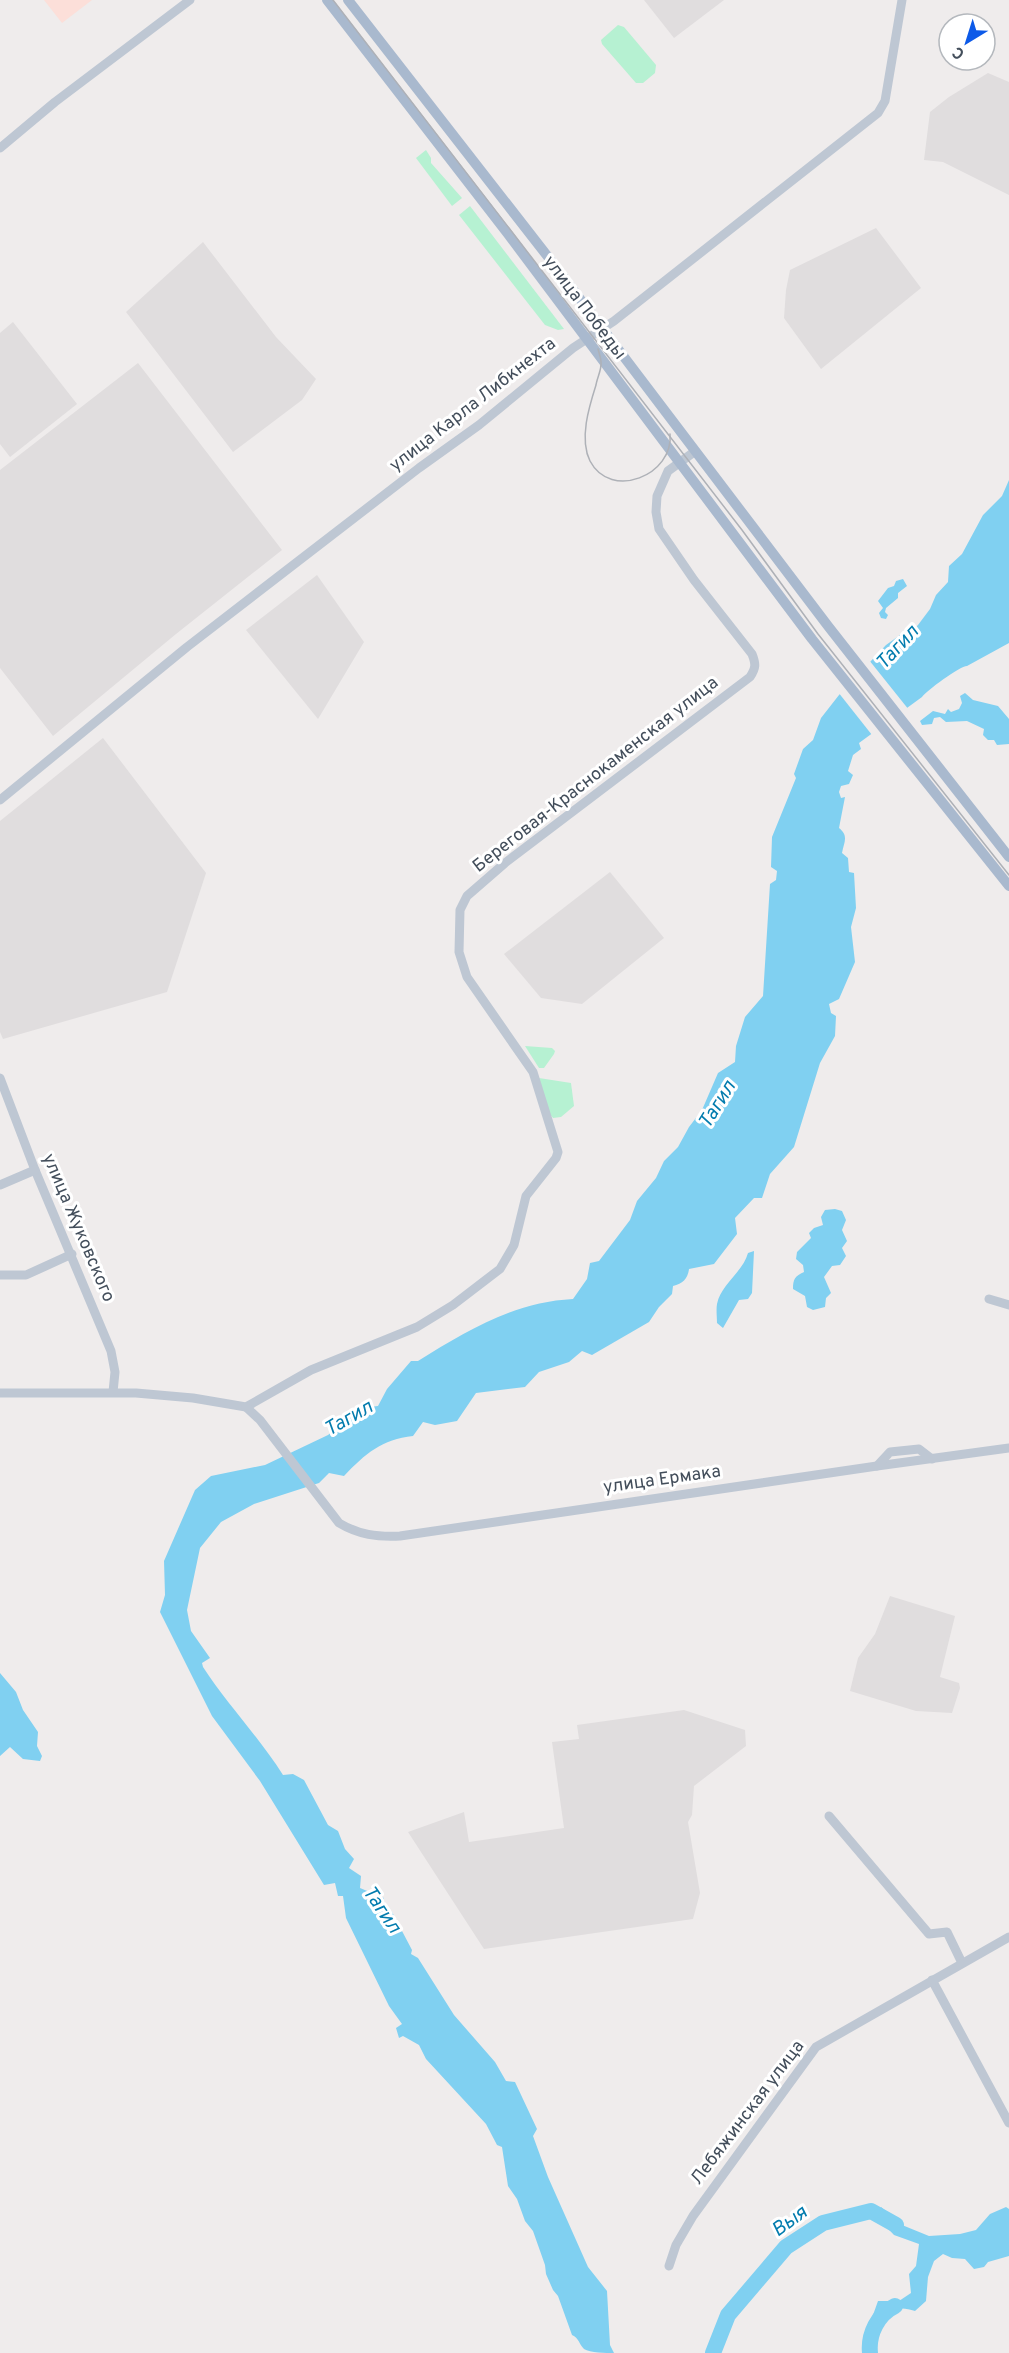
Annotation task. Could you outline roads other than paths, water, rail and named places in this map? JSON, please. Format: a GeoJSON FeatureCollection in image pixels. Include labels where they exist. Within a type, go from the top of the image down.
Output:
{"type":"FeatureCollection","features":[{"type":"Feature","properties":{"kind":"main road","name":"улица Победы"},"geometry":{"type":"LineString","coordinates":[[327,0],[479,196],[812,639],[1009,886]]}},
{"type":"Feature","properties":{"kind":"main road","name":"улица Победы"},"geometry":{"type":"LineString","coordinates":[[348,0],[828,626],[1009,857]]}},
{"type":"Feature","properties":{"kind":"street"},"geometry":{"type":"LineString","coordinates":[[0,148],[55,102],[190,0]]}},
{"type":"Feature","properties":{"kind":"street","name":"улица Карла Либкнехта"},"geometry":{"type":"LineString","coordinates":[[0,800],[178,655],[586,339],[614,321],[878,113],[885,101],[902,0]]}},
{"type":"Feature","properties":{"kind":"street"},"geometry":{"type":"LineString","coordinates":[[679,462],[694,452]]}},
{"type":"Feature","properties":{"kind":"street","name":"Береговая-Краснокаменская улица"},"geometry":{"type":"LineString","coordinates":[[246,1407],[311,1370],[417,1327],[453,1305],[500,1269],[514,1245],[525,1196],[556,1158],[558,1152],[533,1072],[467,976],[459,952],[460,910],[467,896],[505,863],[750,677],[755,670],[756,663],[752,654],[694,580],[658,528],[657,496],[668,471],[679,462]]}},
{"type":"Feature","properties":{"kind":"street","name":"улица Жуковского"},"geometry":{"type":"LineString","coordinates":[[0,1078],[35,1170],[111,1351],[115,1372],[113,1392]]}},
{"type":"Feature","properties":{"kind":"street"},"geometry":{"type":"LineString","coordinates":[[0,1185],[35,1170]]}},
{"type":"Feature","properties":{"kind":"street"},"geometry":{"type":"LineString","coordinates":[[0,1275],[26,1275],[72,1254]]}},
{"type":"Feature","properties":{"kind":"street"},"geometry":{"type":"LineString","coordinates":[[989,1299],[1009,1305]]}},
{"type":"Feature","properties":{"kind":"street"},"geometry":{"type":"LineString","coordinates":[[0,1393],[113,1392],[193,1398],[246,1407]]}},
{"type":"Feature","properties":{"kind":"street","name":"улица Ермака"},"geometry":{"type":"LineString","coordinates":[[246,1407],[268,1431],[339,1523],[354,1532],[375,1537],[400,1536],[1009,1448]]}},
{"type":"Feature","properties":{"kind":"street"},"geometry":{"type":"LineString","coordinates":[[829,1816],[929,1934],[946,1932],[962,1962]]}},
{"type":"Feature","properties":{"kind":"street","name":"Лебяжинская улица"},"geometry":{"type":"LineString","coordinates":[[669,2266],[676,2245],[693,2216],[816,2047],[1009,1937]]}},
{"type":"Feature","properties":{"kind":"street"},"geometry":{"type":"LineString","coordinates":[[932,1980],[1009,2123]]}},
{"type":"Feature","properties":{"kind":"water","name":"Тагил"},"geometry":{"type":"Polygon","coordinates":[[[1009,480],[1009,643],[943,679],[859,743],[861,749],[853,755],[848,771],[853,775],[849,784],[841,786],[839,792],[841,798],[845,797],[839,828],[845,837],[842,853],[848,858],[849,872],[854,873],[856,908],[851,927],[855,962],[839,999],[829,1004],[831,1013],[836,1016],[835,1036],[820,1063],[794,1147],[770,1174],[762,1198],[754,1198],[735,1218],[737,1234],[714,1264],[689,1269],[686,1278],[680,1284],[673,1286],[672,1294],[649,1322],[592,1355],[582,1351],[569,1362],[539,1372],[525,1387],[476,1393],[457,1421],[435,1425],[423,1422],[413,1436],[383,1444],[359,1461],[344,1476],[329,1473],[319,1483],[254,1504],[221,1522],[200,1548],[187,1610],[191,1631],[210,1658],[202,1663],[203,1667],[283,1775],[293,1774],[304,1780],[328,1825],[338,1831],[345,1849],[354,1859],[349,1868],[361,1876],[360,1888],[384,1898],[384,1905],[392,1912],[412,1950],[411,1954],[418,1958],[454,2015],[495,2062],[506,2081],[515,2082],[537,2129],[533,2136],[548,2177],[588,2267],[607,2291],[610,2345],[614,2353],[590,2351],[584,2349],[572,2335],[558,2296],[546,2274],[533,2231],[525,2221],[517,2199],[508,2186],[502,2147],[497,2145],[486,2124],[426,2059],[419,2045],[403,2036],[399,2038],[396,2028],[402,2024],[389,2006],[346,1918],[343,1896],[338,1896],[335,1883],[324,1885],[260,1781],[212,1716],[160,1612],[165,1595],[164,1561],[195,1490],[211,1476],[265,1465],[328,1435],[361,1408],[378,1406],[387,1389],[411,1361],[418,1361],[473,1329],[531,1306],[573,1299],[587,1279],[590,1263],[599,1261],[630,1220],[637,1201],[656,1178],[664,1161],[678,1147],[702,1110],[718,1073],[735,1062],[736,1046],[745,1017],[763,996],[770,884],[776,880],[777,871],[771,867],[772,837],[796,778],[794,774],[803,749],[813,740],[821,718],[839,695],[886,645],[900,635],[907,635],[918,625],[930,609],[936,595],[948,582],[949,566],[962,554],[983,515],[1002,496],[1009,480]]]}},
{"type":"Feature","properties":{"kind":"water"},"geometry":{"type":"Polygon","coordinates":[[[903,579],[907,586],[886,608],[885,612],[888,615],[886,619],[881,618],[879,613],[883,608],[878,601],[888,588],[894,586],[896,581],[903,579]]]}},
{"type":"Feature","properties":{"kind":"water"},"geometry":{"type":"Polygon","coordinates":[[[965,693],[973,700],[998,706],[1009,719],[1009,744],[997,745],[994,740],[988,740],[983,735],[984,729],[967,721],[946,722],[940,717],[934,718],[932,724],[922,725],[920,721],[933,711],[945,714],[948,709],[951,712],[959,709],[962,703],[960,696],[965,693]]]}},
{"type":"Feature","properties":{"kind":"water"},"geometry":{"type":"Polygon","coordinates":[[[825,1210],[842,1211],[846,1220],[842,1230],[847,1241],[842,1248],[846,1256],[840,1265],[832,1266],[824,1277],[831,1293],[826,1298],[825,1307],[813,1310],[807,1307],[805,1296],[793,1289],[795,1278],[804,1272],[803,1265],[796,1259],[797,1252],[811,1238],[809,1233],[814,1228],[823,1225],[821,1217],[825,1210]]]}},
{"type":"Feature","properties":{"kind":"water"},"geometry":{"type":"Polygon","coordinates":[[[754,1251],[752,1293],[748,1299],[739,1300],[723,1328],[717,1323],[719,1297],[742,1266],[748,1253],[754,1251]]]}},
{"type":"Feature","properties":{"kind":"water"},"geometry":{"type":"Polygon","coordinates":[[[0,1673],[16,1692],[23,1710],[38,1732],[37,1746],[42,1756],[40,1761],[23,1759],[10,1747],[0,1756],[0,1673]]]}},
{"type":"Feature","properties":{"kind":"water"},"geometry":{"type":"Polygon","coordinates":[[[881,2207],[902,2225],[929,2236],[960,2234],[976,2230],[990,2214],[1006,2207],[1009,2209],[1009,2256],[974,2269],[965,2259],[952,2258],[943,2254],[934,2261],[928,2277],[926,2301],[915,2311],[901,2309],[893,2311],[882,2321],[873,2315],[878,2301],[899,2301],[911,2293],[909,2274],[916,2266],[919,2244],[894,2235],[875,2215],[881,2207]]]}},
{"type":"Feature","properties":{"kind":"waterway","name":"Выя"},"geometry":{"type":"LineString","coordinates":[[713,2353],[728,2315],[786,2247],[823,2223],[871,2211],[896,2225]]}},
{"type":"Feature","properties":{"kind":"waterway","name":"Выя"},"geometry":{"type":"LineString","coordinates":[[870,2353],[875,2325],[895,2306]]}},
{"type":"Feature","properties":{"kind":"tram line"},"geometry":{"type":"LineString","coordinates":[[333,0],[742,530],[818,634],[1009,875]]}},
{"type":"Feature","properties":{"kind":"tram line"},"geometry":{"type":"LineString","coordinates":[[598,349],[601,368],[588,413],[585,443],[590,461],[600,473],[612,479],[626,481],[639,478],[652,471],[669,449],[670,434]]}}]}
